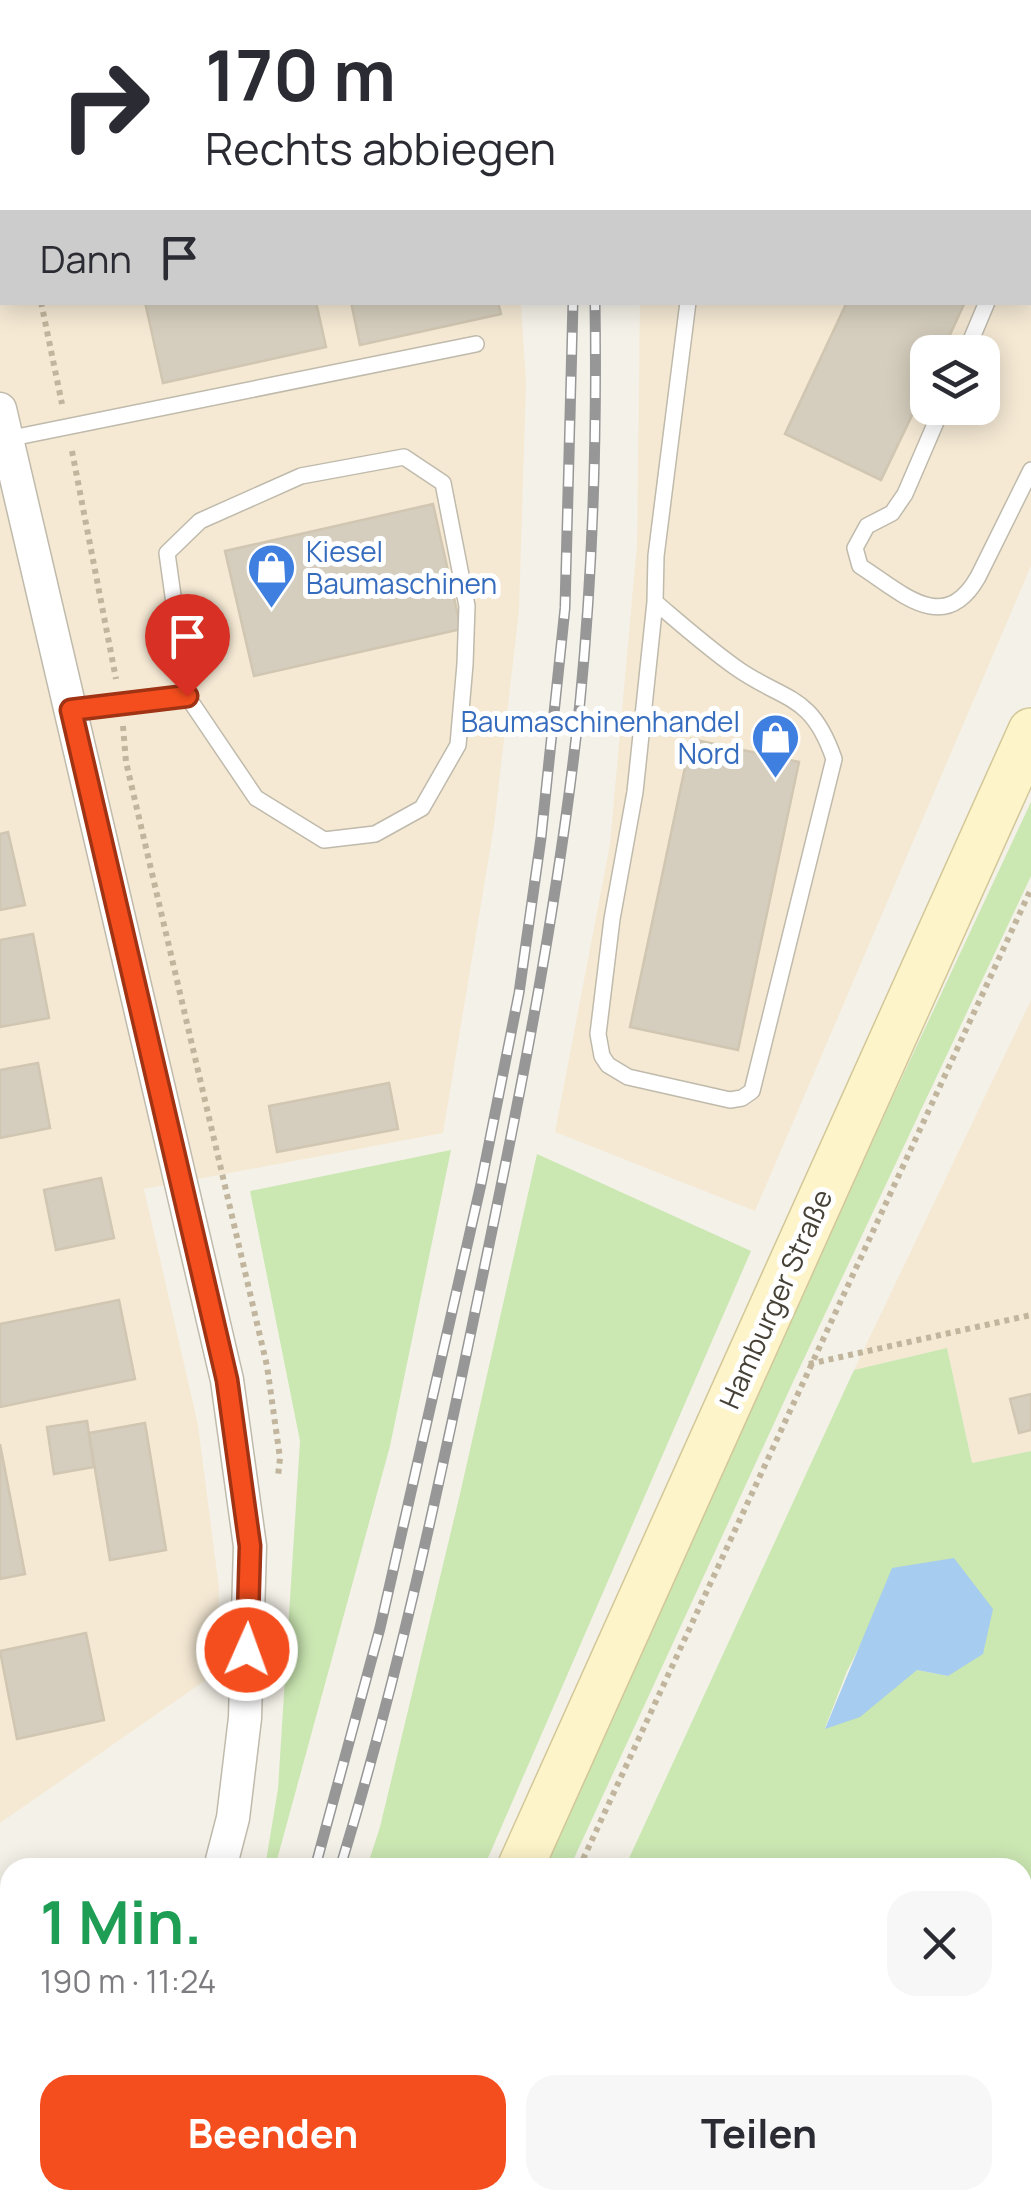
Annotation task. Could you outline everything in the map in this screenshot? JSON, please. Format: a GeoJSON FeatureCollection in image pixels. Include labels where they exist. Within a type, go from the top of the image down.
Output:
{"type":"FeatureCollection","features":[{"type":"Feature","properties":{"kind":"main road","name":"Hamburger Straße"},"geometry":{"type":"LineString","coordinates":[[524,1858],[1031,732]]}},
{"type":"Feature","properties":{"kind":"street"},"geometry":{"type":"LineString","coordinates":[[4,424],[227,1380],[250,1546],[245,1718],[233,1818],[223,1858]]}},
{"type":"Feature","properties":{"kind":"lane"},"geometry":{"type":"LineString","coordinates":[[656,602],[740,671],[797,700],[824,731],[834,760],[752,1091],[730,1100],[628,1078],[608,1065],[599,1044],[598,1023],[635,792],[656,602],[656,556],[688,305]]}},
{"type":"Feature","properties":{"kind":"lane"},"geometry":{"type":"LineString","coordinates":[[973,335],[987,305]]}},
{"type":"Feature","properties":{"kind":"lane"},"geometry":{"type":"LineString","coordinates":[[4,424],[476,344]]}},
{"type":"Feature","properties":{"kind":"lane"},"geometry":{"type":"LineString","coordinates":[[935,425],[905,494],[892,513],[867,526],[855,548],[860,566],[921,605],[938,608],[956,604],[968,594],[1031,470]]}},
{"type":"Feature","properties":{"kind":"lane"},"geometry":{"type":"LineString","coordinates":[[404,456],[444,483],[467,606],[464,664],[458,745],[422,808],[375,834],[324,840],[256,798],[187,696],[167,553],[200,521],[301,476],[404,456]]}},
{"type":"Feature","properties":{"kind":"lane"},"geometry":{"type":"LineString","coordinates":[[71,710],[187,696]]}},
{"type":"Feature","properties":{"kind":"path"},"geometry":{"type":"LineString","coordinates":[[583,1858],[1031,889]]}},
{"type":"Feature","properties":{"kind":"path"},"geometry":{"type":"LineString","coordinates":[[809,1364],[1031,1315]]}},
{"type":"Feature","properties":{"kind":"shaded area"},"geometry":{"type":"Polygon","coordinates":[[[0,305],[521,305],[526,383],[519,611],[494,826],[443,1133],[144,1189],[198,1425],[219,1588],[216,1673],[0,1823],[0,305]]]}},
{"type":"Feature","properties":{"kind":"shaded area"},"geometry":{"type":"Polygon","coordinates":[[[640,305],[1031,305],[1031,566],[755,1211],[555,1132],[610,844],[637,544],[640,305]]]}},
{"type":"Feature","properties":{"kind":"shaded area"},"geometry":{"type":"Polygon","coordinates":[[[1031,1000],[1031,1451],[972,1463],[947,1348],[854,1370],[1031,1000]]]}},
{"type":"Feature","properties":{"kind":"green space"},"geometry":{"type":"Polygon","coordinates":[[[1031,802],[1031,876],[574,1858],[549,1858],[890,1103],[1031,802]]]}},
{"type":"Feature","properties":{"kind":"green space"},"geometry":{"type":"Polygon","coordinates":[[[451,1150],[390,1446],[277,1858],[266,1858],[278,1789],[300,1441],[250,1191],[451,1150]]]}},
{"type":"Feature","properties":{"kind":"green space"},"geometry":{"type":"Polygon","coordinates":[[[537,1154],[751,1251],[488,1858],[370,1858],[460,1494],[537,1154]]]}},
{"type":"Feature","properties":{"kind":"green space"},"geometry":{"type":"Polygon","coordinates":[[[947,1348],[972,1463],[1031,1451],[1031,1858],[629,1858],[854,1370],[947,1348]],[[870,1626],[825,1728],[917,1670],[948,1676],[870,1626]]]}},
{"type":"Feature","properties":{"kind":"water"},"geometry":{"type":"Polygon","coordinates":[[[954,1558],[993,1609],[983,1654],[948,1676],[917,1670],[860,1717],[825,1729],[892,1568],[954,1558]]]}},
{"type":"Feature","properties":{"kind":"building"},"geometry":{"type":"Polygon","coordinates":[[[146,305],[317,305],[326,347],[163,383],[146,305]]]}},
{"type":"Feature","properties":{"kind":"building"},"geometry":{"type":"Polygon","coordinates":[[[352,305],[499,305],[501,314],[360,345],[352,305]]]}},
{"type":"Feature","properties":{"kind":"building"},"geometry":{"type":"Polygon","coordinates":[[[846,305],[964,305],[950,335],[910,335],[910,420],[881,480],[785,434],[846,305]]]}},
{"type":"Feature","properties":{"kind":"building"},"geometry":{"type":"Polygon","coordinates":[[[433,504],[461,629],[254,676],[225,551],[433,504]]]}},
{"type":"Feature","properties":{"kind":"building"},"geometry":{"type":"Polygon","coordinates":[[[691,739],[799,762],[738,1050],[630,1027],[691,739]]]}},
{"type":"Feature","properties":{"kind":"building"},"geometry":{"type":"Polygon","coordinates":[[[8,832],[25,905],[0,910],[0,834],[8,832]]]}},
{"type":"Feature","properties":{"kind":"building"},"geometry":{"type":"Polygon","coordinates":[[[33,934],[49,1018],[0,1027],[0,940],[33,934]]]}},
{"type":"Feature","properties":{"kind":"building"},"geometry":{"type":"Polygon","coordinates":[[[38,1063],[50,1128],[0,1138],[0,1070],[38,1063]]]}},
{"type":"Feature","properties":{"kind":"building"},"geometry":{"type":"Polygon","coordinates":[[[389,1083],[398,1129],[277,1152],[269,1106],[389,1083]]]}},
{"type":"Feature","properties":{"kind":"building"},"geometry":{"type":"Polygon","coordinates":[[[101,1178],[114,1238],[56,1250],[44,1190],[101,1178]]]}},
{"type":"Feature","properties":{"kind":"building"},"geometry":{"type":"Polygon","coordinates":[[[119,1300],[135,1379],[0,1407],[0,1324],[119,1300]]]}},
{"type":"Feature","properties":{"kind":"building"},"geometry":{"type":"Polygon","coordinates":[[[1031,1394],[1031,1430],[1019,1433],[1010,1399],[1031,1394]]]}},
{"type":"Feature","properties":{"kind":"building"},"geometry":{"type":"Polygon","coordinates":[[[87,1421],[94,1467],[54,1474],[47,1427],[87,1421]]]}},
{"type":"Feature","properties":{"kind":"building"},"geometry":{"type":"Polygon","coordinates":[[[145,1423],[166,1550],[110,1560],[89,1433],[145,1423]]]}},
{"type":"Feature","properties":{"kind":"building"},"geometry":{"type":"Polygon","coordinates":[[[0,1444],[25,1574],[0,1579],[0,1444]]]}},
{"type":"Feature","properties":{"kind":"building"},"geometry":{"type":"Polygon","coordinates":[[[86,1633],[104,1720],[17,1739],[0,1651],[86,1633]]]}},
{"type":"Feature","properties":{"kind":"railway"},"geometry":{"type":"LineString","coordinates":[[318,1858],[380,1628],[481,1184],[519,993],[541,838],[565,608],[573,305]]}},
{"type":"Feature","properties":{"kind":"railway"},"geometry":{"type":"LineString","coordinates":[[343,1858],[381,1726],[433,1510],[509,1146],[550,925],[580,702],[588,603],[595,452],[595,305]]}},
{"type":"Feature","properties":{"kind":"place","name":"Kiesel Baumaschinen"},"geometry":{"type":"Point","coordinates":[271,610]}},
{"type":"Feature","properties":{"kind":"place","name":"Baumaschinenhandel Nord"},"geometry":{"type":"Point","coordinates":[775,780]}},
{"type":"Feature","properties":{"kind":"route"},"geometry":{"type":"LineString","coordinates":[[187,696],[71,710],[227,1380],[250,1546],[247,1650]]}}]}
